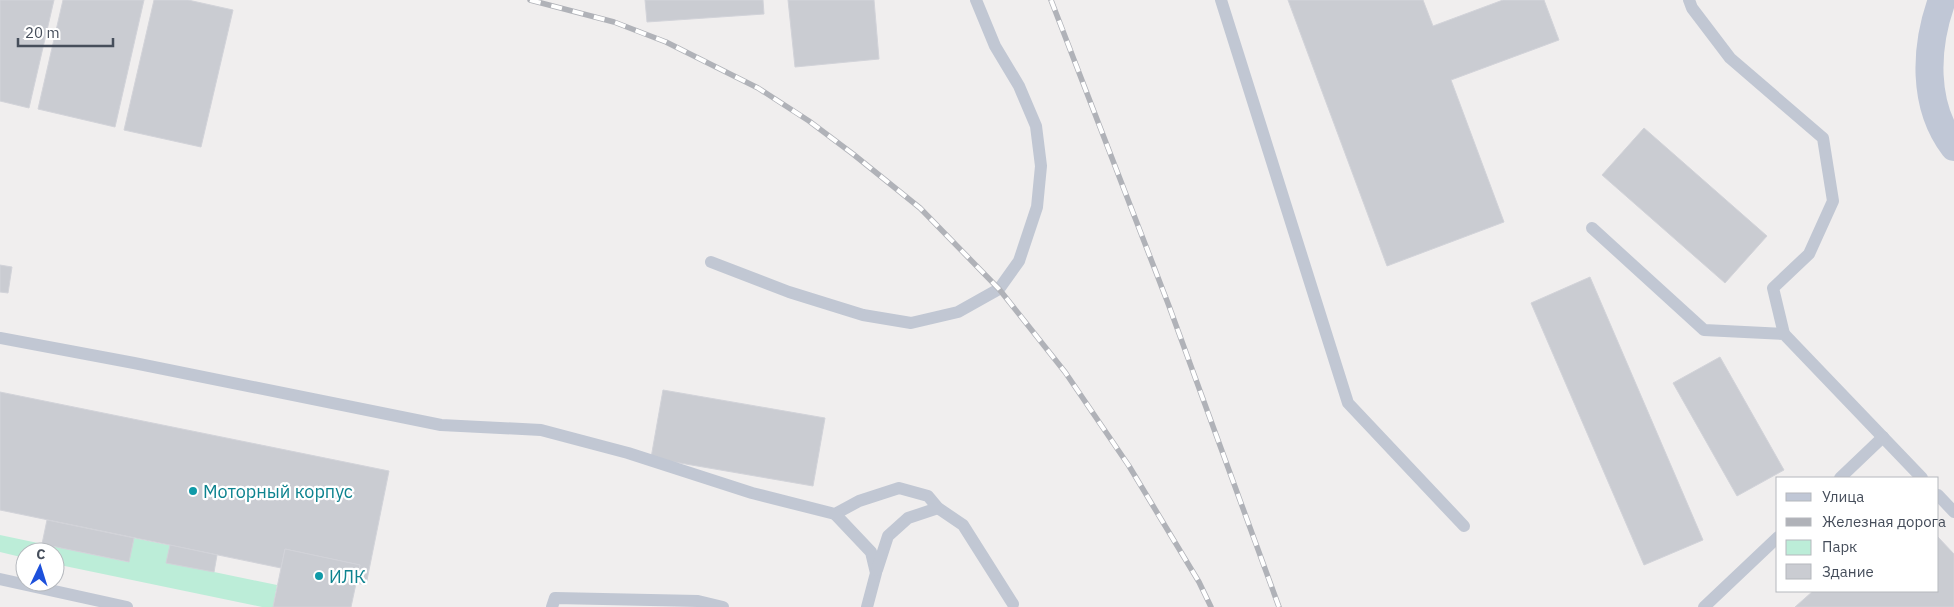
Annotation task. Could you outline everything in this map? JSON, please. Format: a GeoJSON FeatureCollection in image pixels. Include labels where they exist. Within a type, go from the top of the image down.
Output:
{"type":"FeatureCollection","features":[{"type":"Feature","properties":{"kind":"street"},"geometry":{"type":"LineString","coordinates":[[1942,0],[1934,22],[1929,51],[1930,80],[1935,108],[1945,135],[1954,147]]}},
{"type":"Feature","properties":{"kind":"lane"},"geometry":{"type":"LineString","coordinates":[[711,262],[789,292],[863,315],[911,323],[958,312],[999,289],[1020,260],[1036,207],[1041,166],[1036,126],[1019,86],[996,46],[976,0]]}},
{"type":"Feature","properties":{"kind":"lane"},"geometry":{"type":"LineString","coordinates":[[1221,0],[1348,402],[1464,526]]}},
{"type":"Feature","properties":{"kind":"lane"},"geometry":{"type":"LineString","coordinates":[[1689,0],[1692,8],[1730,58],[1823,138],[1833,200],[1809,254],[1773,288],[1784,334],[1921,477]]}},
{"type":"Feature","properties":{"kind":"lane"},"geometry":{"type":"LineString","coordinates":[[1592,228],[1704,330],[1784,334]]}},
{"type":"Feature","properties":{"kind":"lane"},"geometry":{"type":"LineString","coordinates":[[0,338],[134,362],[441,425],[541,430],[628,453],[752,493],[835,514],[871,552],[876,573]]}},
{"type":"Feature","properties":{"kind":"lane"},"geometry":{"type":"LineString","coordinates":[[1841,477],[1883,437]]}},
{"type":"Feature","properties":{"kind":"lane"},"geometry":{"type":"LineString","coordinates":[[835,514],[859,501],[899,488],[928,496],[938,508],[963,525],[1011,606]]}},
{"type":"Feature","properties":{"kind":"lane"},"geometry":{"type":"LineString","coordinates":[[1939,496],[1954,512]]}},
{"type":"Feature","properties":{"kind":"lane"},"geometry":{"type":"LineString","coordinates":[[867,607],[888,536],[908,518],[938,508]]}},
{"type":"Feature","properties":{"kind":"lane"},"geometry":{"type":"LineString","coordinates":[[1704,607],[1776,539]]}},
{"type":"Feature","properties":{"kind":"lane"},"geometry":{"type":"LineString","coordinates":[[0,579],[127,607]]}},
{"type":"Feature","properties":{"kind":"lane"},"geometry":{"type":"LineString","coordinates":[[552,607],[555,598],[698,601],[723,607]]}},
{"type":"Feature","properties":{"kind":"green space"},"geometry":{"type":"Polygon","coordinates":[[[0,535],[33,542],[15,542],[15,556],[0,552],[0,535]]]}},
{"type":"Feature","properties":{"kind":"green space"},"geometry":{"type":"Polygon","coordinates":[[[134,538],[217,555],[214,572],[277,585],[273,607],[262,607],[65,566],[65,549],[128,562],[134,538]]]}},
{"type":"Feature","properties":{"kind":"building"},"geometry":{"type":"Polygon","coordinates":[[[0,0],[54,0],[29,108],[0,101],[0,0]]]}},
{"type":"Feature","properties":{"kind":"building"},"geometry":{"type":"Polygon","coordinates":[[[63,0],[144,0],[115,127],[38,109],[63,0]]]}},
{"type":"Feature","properties":{"kind":"building"},"geometry":{"type":"Polygon","coordinates":[[[154,0],[188,0],[233,10],[201,147],[124,130],[154,0]]]}},
{"type":"Feature","properties":{"kind":"building"},"geometry":{"type":"Polygon","coordinates":[[[645,0],[763,0],[764,14],[647,22],[645,0]]]}},
{"type":"Feature","properties":{"kind":"building"},"geometry":{"type":"Polygon","coordinates":[[[788,0],[874,0],[879,59],[795,67],[788,0]]]}},
{"type":"Feature","properties":{"kind":"building"},"geometry":{"type":"Polygon","coordinates":[[[1288,0],[1423,0],[1433,26],[1503,0],[1544,0],[1559,40],[1451,80],[1504,222],[1387,266],[1288,0]]]}},
{"type":"Feature","properties":{"kind":"building"},"geometry":{"type":"Polygon","coordinates":[[[1644,128],[1767,236],[1725,283],[1602,175],[1644,128]]]}},
{"type":"Feature","properties":{"kind":"building"},"geometry":{"type":"Polygon","coordinates":[[[0,265],[12,267],[8,293],[0,292],[0,265]]]}},
{"type":"Feature","properties":{"kind":"building"},"geometry":{"type":"Polygon","coordinates":[[[1590,277],[1703,540],[1644,565],[1531,303],[1590,277]]]}},
{"type":"Feature","properties":{"kind":"building"},"geometry":{"type":"Polygon","coordinates":[[[1720,357],[1784,470],[1737,496],[1673,383],[1720,357]]]}},
{"type":"Feature","properties":{"kind":"building"},"geometry":{"type":"Polygon","coordinates":[[[663,390],[825,418],[813,486],[651,458],[663,390]]]}},
{"type":"Feature","properties":{"kind":"building","name":"Моторный корпус"},"geometry":{"type":"Polygon","coordinates":[[[0,392],[389,471],[366,585],[356,583],[360,565],[285,549],[281,568],[0,510],[0,392]]]}},
{"type":"Feature","properties":{"kind":"building"},"geometry":{"type":"Polygon","coordinates":[[[47,520],[134,538],[129,562],[65,549],[65,542],[42,542],[47,520]]]}},
{"type":"Feature","properties":{"kind":"building"},"geometry":{"type":"Polygon","coordinates":[[[1939,538],[1954,554],[1954,607],[1795,607],[1812,592],[1939,592],[1939,538]]]}},
{"type":"Feature","properties":{"kind":"building"},"geometry":{"type":"Polygon","coordinates":[[[170,545],[217,555],[214,572],[166,563],[170,545]]]}},
{"type":"Feature","properties":{"kind":"building","name":"ИЛК"},"geometry":{"type":"Polygon","coordinates":[[[285,549],[360,565],[351,607],[273,607],[285,549]]]}},
{"type":"Feature","properties":{"kind":"railway"},"geometry":{"type":"LineString","coordinates":[[530,0],[614,22],[666,42],[758,88],[809,121],[920,208],[999,289],[1065,372],[1129,466],[1199,582],[1211,607]]}},
{"type":"Feature","properties":{"kind":"railway"},"geometry":{"type":"LineString","coordinates":[[1051,0],[1169,306],[1279,607]]}},
{"type":"Feature","properties":{"kind":"place","name":"Моторный корпус"},"geometry":{"type":"Point","coordinates":[193,491]}},
{"type":"Feature","properties":{"kind":"place","name":"ИЛК"},"geometry":{"type":"Point","coordinates":[319,576]}}]}
